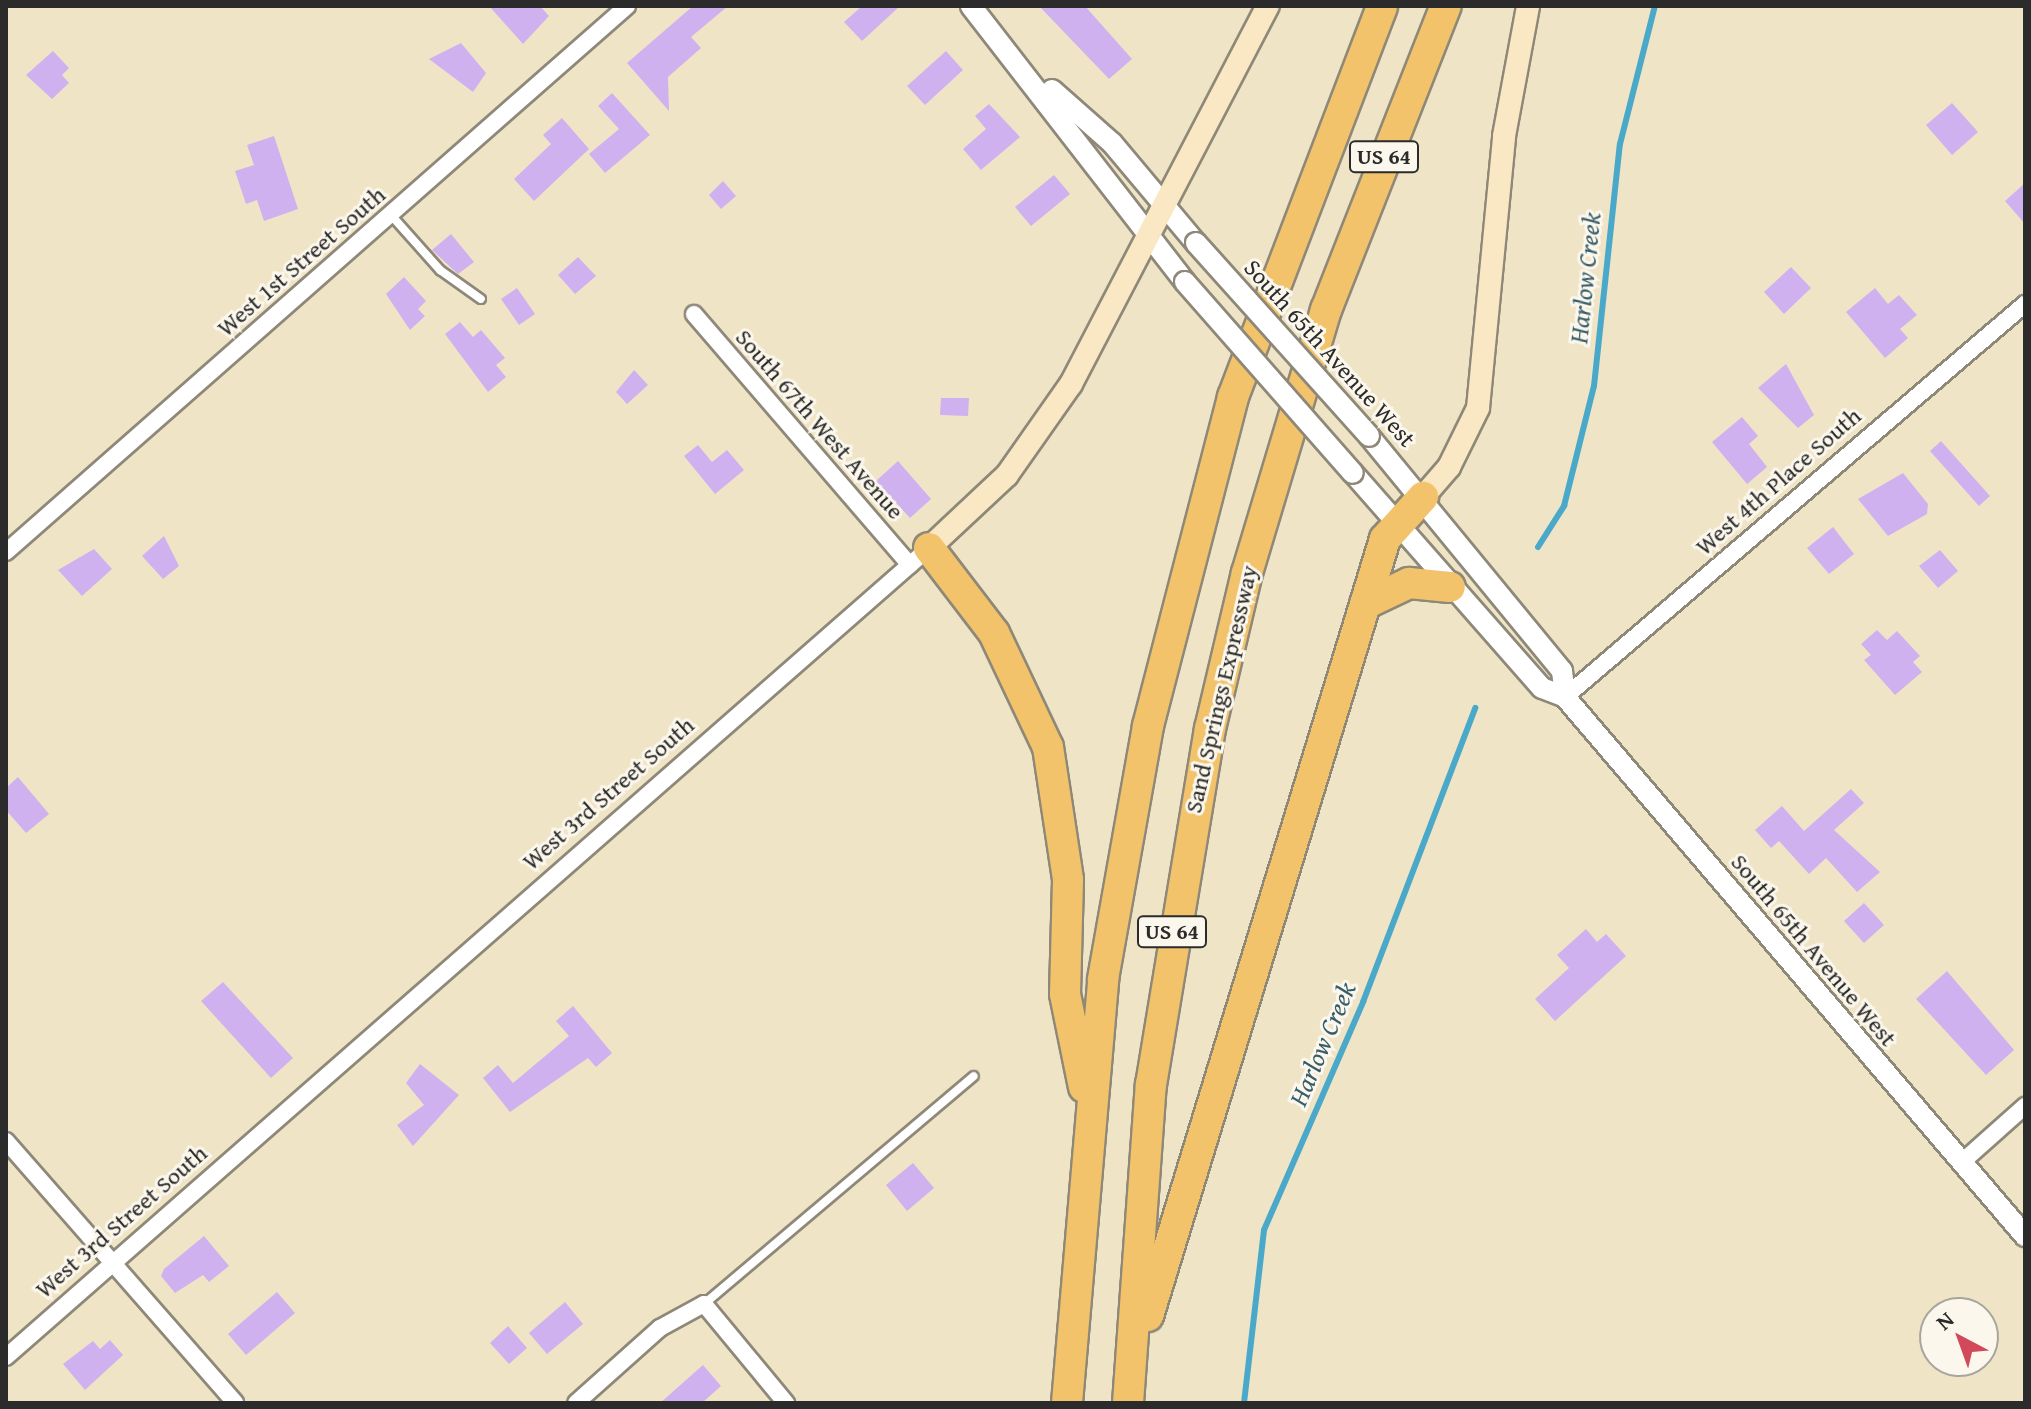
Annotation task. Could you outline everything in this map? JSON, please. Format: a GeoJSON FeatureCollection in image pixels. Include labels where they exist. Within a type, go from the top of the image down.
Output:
{"type":"FeatureCollection","features":[{"type":"Feature","properties":{"kind":"highway","name":"US 64"},"geometry":{"type":"LineString","coordinates":[[1067,1403],[1091,1121],[1120,874],[1179,595],[1233,397],[1382,6]]}},
{"type":"Feature","properties":{"kind":"highway","name":"Sand Springs Expressway"},"geometry":{"type":"LineString","coordinates":[[1129,1392],[1151,1085],[1210,729],[1247,573],[1326,310],[1446,6]]}},
{"type":"Feature","properties":{"kind":"highway"},"geometry":{"type":"LineString","coordinates":[[1129,1392],[1243,986],[1365,604],[1395,524],[1423,497]]}},
{"type":"Feature","properties":{"kind":"highway"},"geometry":{"type":"LineString","coordinates":[[919,556],[1015,669],[1052,761],[1068,880],[1065,994],[1091,1121]]}},
{"type":"Feature","properties":{"kind":"highway"},"geometry":{"type":"LineString","coordinates":[[1365,604],[1409,583],[1450,587]]}},
{"type":"Feature","properties":{"kind":"main road","name":"West 3rd Street South"},"geometry":{"type":"LineString","coordinates":[[919,556],[1025,453],[1148,242],[1162,203],[1268,6]]}},
{"type":"Feature","properties":{"kind":"main road"},"geometry":{"type":"LineString","coordinates":[[1423,497],[1449,467],[1478,408],[1504,136],[1528,6]]}},
{"type":"Feature","properties":{"kind":"street","name":"West 1st Street South"},"geometry":{"type":"LineString","coordinates":[[6,552],[627,6]]}},
{"type":"Feature","properties":{"kind":"street","name":"South 65th Avenue West"},"geometry":{"type":"LineString","coordinates":[[971,6],[1025,66],[1112,143],[1196,243],[1423,497],[1562,671],[1565,697]]}},
{"type":"Feature","properties":{"kind":"street","name":"South 65th Avenue West"},"geometry":{"type":"LineString","coordinates":[[1025,66],[1148,242],[1542,688],[1565,697],[2025,1236]]}},
{"type":"Feature","properties":{"kind":"street","name":"West 4th Place South"},"geometry":{"type":"LineString","coordinates":[[1565,697],[2025,304]]}},
{"type":"Feature","properties":{"kind":"street","name":"South 67th West Avenue"},"geometry":{"type":"LineString","coordinates":[[694,314],[919,556]]}},
{"type":"Feature","properties":{"kind":"street","name":"West 3rd Street South"},"geometry":{"type":"LineString","coordinates":[[6,1357],[919,556]]}},
{"type":"Feature","properties":{"kind":"street"},"geometry":{"type":"LineString","coordinates":[[1961,1163],[2025,1106]]}},
{"type":"Feature","properties":{"kind":"street"},"geometry":{"type":"LineString","coordinates":[[6,1141],[235,1403]]}},
{"type":"Feature","properties":{"kind":"street"},"geometry":{"type":"LineString","coordinates":[[576,1403],[660,1328],[704,1304],[786,1403]]}},
{"type":"Feature","properties":{"kind":"lane"},"geometry":{"type":"LineString","coordinates":[[391,215],[440,270],[481,299]]}},
{"type":"Feature","properties":{"kind":"lane"},"geometry":{"type":"LineString","coordinates":[[704,1304],[974,1076]]}},
{"type":"Feature","properties":{"kind":"building"},"geometry":{"type":"Polygon","coordinates":[[[489,6],[540,6],[549,16],[523,44],[489,6]]]}},
{"type":"Feature","properties":{"kind":"building"},"geometry":{"type":"Polygon","coordinates":[[[693,6],[728,6],[691,37],[701,48],[668,77],[669,111],[627,63],[693,6]]]}},
{"type":"Feature","properties":{"kind":"building"},"geometry":{"type":"Polygon","coordinates":[[[862,6],[900,6],[862,41],[844,22],[862,6]]]}},
{"type":"Feature","properties":{"kind":"building"},"geometry":{"type":"Polygon","coordinates":[[[1039,6],[1085,6],[1132,59],[1109,79],[1039,6]]]}},
{"type":"Feature","properties":{"kind":"building"},"geometry":{"type":"Polygon","coordinates":[[[461,43],[486,73],[473,92],[429,59],[461,43]]]}},
{"type":"Feature","properties":{"kind":"building"},"geometry":{"type":"Polygon","coordinates":[[[53,51],[69,68],[62,75],[69,83],[52,99],[26,75],[53,51]]]}},
{"type":"Feature","properties":{"kind":"building"},"geometry":{"type":"Polygon","coordinates":[[[946,51],[963,70],[925,105],[907,86],[946,51]]]}},
{"type":"Feature","properties":{"kind":"building"},"geometry":{"type":"Polygon","coordinates":[[[612,93],[650,135],[605,173],[589,154],[619,129],[598,106],[612,93]]]}},
{"type":"Feature","properties":{"kind":"building"},"geometry":{"type":"Polygon","coordinates":[[[1952,103],[1978,132],[1952,155],[1926,125],[1952,103]]]}},
{"type":"Feature","properties":{"kind":"building"},"geometry":{"type":"Polygon","coordinates":[[[989,104],[1020,137],[981,170],[963,149],[986,129],[975,116],[989,104]]]}},
{"type":"Feature","properties":{"kind":"building"},"geometry":{"type":"Polygon","coordinates":[[[562,118],[589,149],[534,201],[514,179],[551,144],[543,135],[562,118]]]}},
{"type":"Feature","properties":{"kind":"building"},"geometry":{"type":"Polygon","coordinates":[[[274,136],[298,209],[264,221],[257,200],[246,204],[235,171],[254,165],[247,145],[274,136]]]}},
{"type":"Feature","properties":{"kind":"building"},"geometry":{"type":"Polygon","coordinates":[[[1054,175],[1070,194],[1031,226],[1015,207],[1054,175]]]}},
{"type":"Feature","properties":{"kind":"building"},"geometry":{"type":"Polygon","coordinates":[[[723,181],[736,196],[721,209],[709,195],[723,181]]]}},
{"type":"Feature","properties":{"kind":"building"},"geometry":{"type":"Polygon","coordinates":[[[2025,183],[2025,224],[2005,201],[2025,183]]]}},
{"type":"Feature","properties":{"kind":"building"},"geometry":{"type":"Polygon","coordinates":[[[451,234],[474,262],[458,274],[432,250],[451,234]]]}},
{"type":"Feature","properties":{"kind":"building"},"geometry":{"type":"Polygon","coordinates":[[[578,257],[596,276],[575,294],[558,275],[578,257]]]}},
{"type":"Feature","properties":{"kind":"building"},"geometry":{"type":"Polygon","coordinates":[[[1791,267],[1811,288],[1784,314],[1764,292],[1791,267]]]}},
{"type":"Feature","properties":{"kind":"building"},"geometry":{"type":"Polygon","coordinates":[[[404,277],[426,301],[418,309],[425,316],[410,330],[386,294],[404,277]]]}},
{"type":"Feature","properties":{"kind":"building"},"geometry":{"type":"Polygon","coordinates":[[[517,288],[535,314],[519,325],[501,299],[517,288]]]}},
{"type":"Feature","properties":{"kind":"building"},"geometry":{"type":"Polygon","coordinates":[[[1875,288],[1888,304],[1899,295],[1917,315],[1900,329],[1908,338],[1885,358],[1846,312],[1875,288]]]}},
{"type":"Feature","properties":{"kind":"building"},"geometry":{"type":"Polygon","coordinates":[[[460,322],[473,337],[481,330],[505,358],[496,365],[506,377],[488,392],[445,334],[460,322]]]}},
{"type":"Feature","properties":{"kind":"building"},"geometry":{"type":"Polygon","coordinates":[[[1786,364],[1814,415],[1798,428],[1758,388],[1786,364]]]}},
{"type":"Feature","properties":{"kind":"building"},"geometry":{"type":"Polygon","coordinates":[[[634,370],[648,385],[627,404],[616,392],[634,370]]]}},
{"type":"Feature","properties":{"kind":"building"},"geometry":{"type":"Polygon","coordinates":[[[941,398],[969,398],[968,416],[940,415],[941,398]]]}},
{"type":"Feature","properties":{"kind":"building"},"geometry":{"type":"Polygon","coordinates":[[[1742,417],[1758,436],[1749,444],[1767,467],[1747,484],[1712,442],[1742,417]]]}},
{"type":"Feature","properties":{"kind":"building"},"geometry":{"type":"Polygon","coordinates":[[[1941,441],[1990,496],[1979,506],[1930,451],[1941,441]]]}},
{"type":"Feature","properties":{"kind":"building"},"geometry":{"type":"Polygon","coordinates":[[[698,445],[712,462],[727,450],[744,470],[715,494],[684,456],[698,445]]]}},
{"type":"Feature","properties":{"kind":"building"},"geometry":{"type":"Polygon","coordinates":[[[898,461],[931,499],[910,518],[876,481],[898,461]]]}},
{"type":"Feature","properties":{"kind":"building"},"geometry":{"type":"Polygon","coordinates":[[[1903,473],[1928,504],[1927,514],[1888,536],[1858,499],[1903,473]]]}},
{"type":"Feature","properties":{"kind":"building"},"geometry":{"type":"Polygon","coordinates":[[[1833,527],[1854,554],[1829,574],[1807,548],[1833,527]]]}},
{"type":"Feature","properties":{"kind":"building"},"geometry":{"type":"Polygon","coordinates":[[[164,536],[179,566],[163,579],[142,556],[164,536]]]}},
{"type":"Feature","properties":{"kind":"building"},"geometry":{"type":"Polygon","coordinates":[[[94,549],[112,569],[82,596],[58,570],[94,549]]]}},
{"type":"Feature","properties":{"kind":"building"},"geometry":{"type":"Polygon","coordinates":[[[1940,550],[1958,571],[1938,588],[1919,566],[1940,550]]]}},
{"type":"Feature","properties":{"kind":"building"},"geometry":{"type":"Polygon","coordinates":[[[1877,630],[1887,640],[1897,631],[1920,656],[1913,662],[1922,672],[1895,695],[1864,660],[1871,655],[1861,644],[1877,630]]]}},
{"type":"Feature","properties":{"kind":"building"},"geometry":{"type":"Polygon","coordinates":[[[18,777],[49,814],[26,833],[6,810],[6,788],[18,777]]]}},
{"type":"Feature","properties":{"kind":"building"},"geometry":{"type":"Polygon","coordinates":[[[1851,789],[1864,803],[1834,830],[1880,872],[1857,892],[1826,858],[1809,874],[1779,841],[1771,848],[1755,830],[1782,806],[1804,831],[1851,789]]]}},
{"type":"Feature","properties":{"kind":"building"},"geometry":{"type":"Polygon","coordinates":[[[1864,903],[1884,925],[1864,943],[1844,921],[1864,903]]]}},
{"type":"Feature","properties":{"kind":"building"},"geometry":{"type":"Polygon","coordinates":[[[1586,929],[1597,942],[1606,934],[1626,956],[1555,1021],[1535,999],[1569,968],[1557,955],[1586,929]]]}},
{"type":"Feature","properties":{"kind":"building"},"geometry":{"type":"Polygon","coordinates":[[[1947,971],[2014,1050],[1986,1075],[1916,999],[1947,971]]]}},
{"type":"Feature","properties":{"kind":"building"},"geometry":{"type":"Polygon","coordinates":[[[223,982],[293,1058],[271,1078],[201,1001],[223,982]]]}},
{"type":"Feature","properties":{"kind":"building"},"geometry":{"type":"Polygon","coordinates":[[[573,1006],[612,1053],[596,1067],[588,1058],[510,1112],[483,1078],[498,1065],[513,1083],[569,1036],[556,1021],[573,1006]]]}},
{"type":"Feature","properties":{"kind":"building"},"geometry":{"type":"Polygon","coordinates":[[[420,1064],[459,1095],[413,1146],[397,1125],[424,1105],[406,1083],[420,1064]]]}},
{"type":"Feature","properties":{"kind":"building"},"geometry":{"type":"Polygon","coordinates":[[[913,1163],[934,1188],[907,1211],[886,1185],[913,1163]]]}},
{"type":"Feature","properties":{"kind":"building"},"geometry":{"type":"Polygon","coordinates":[[[204,1236],[229,1266],[209,1282],[203,1275],[175,1293],[161,1276],[164,1269],[204,1236]]]}},
{"type":"Feature","properties":{"kind":"building"},"geometry":{"type":"Polygon","coordinates":[[[277,1292],[295,1313],[246,1355],[228,1334],[277,1292]]]}},
{"type":"Feature","properties":{"kind":"building"},"geometry":{"type":"Polygon","coordinates":[[[565,1302],[583,1324],[547,1354],[529,1333],[565,1302]]]}},
{"type":"Feature","properties":{"kind":"building"},"geometry":{"type":"Polygon","coordinates":[[[508,1326],[527,1348],[509,1364],[490,1343],[508,1326]]]}},
{"type":"Feature","properties":{"kind":"building"},"geometry":{"type":"Polygon","coordinates":[[[110,1340],[123,1355],[85,1390],[63,1364],[93,1341],[100,1349],[110,1340]]]}},
{"type":"Feature","properties":{"kind":"building"},"geometry":{"type":"Polygon","coordinates":[[[703,1365],[721,1386],[702,1403],[660,1403],[703,1365]]]}},
{"type":"Feature","properties":{"kind":"waterway","name":"Harlow Creek"},"geometry":{"type":"LineString","coordinates":[[1538,547],[1564,506],[1594,386],[1620,144],[1655,6]]}},
{"type":"Feature","properties":{"kind":"waterway","name":"Harlow Creek"},"geometry":{"type":"LineString","coordinates":[[1244,1403],[1264,1230],[1363,1002],[1475,708]]}}]}
